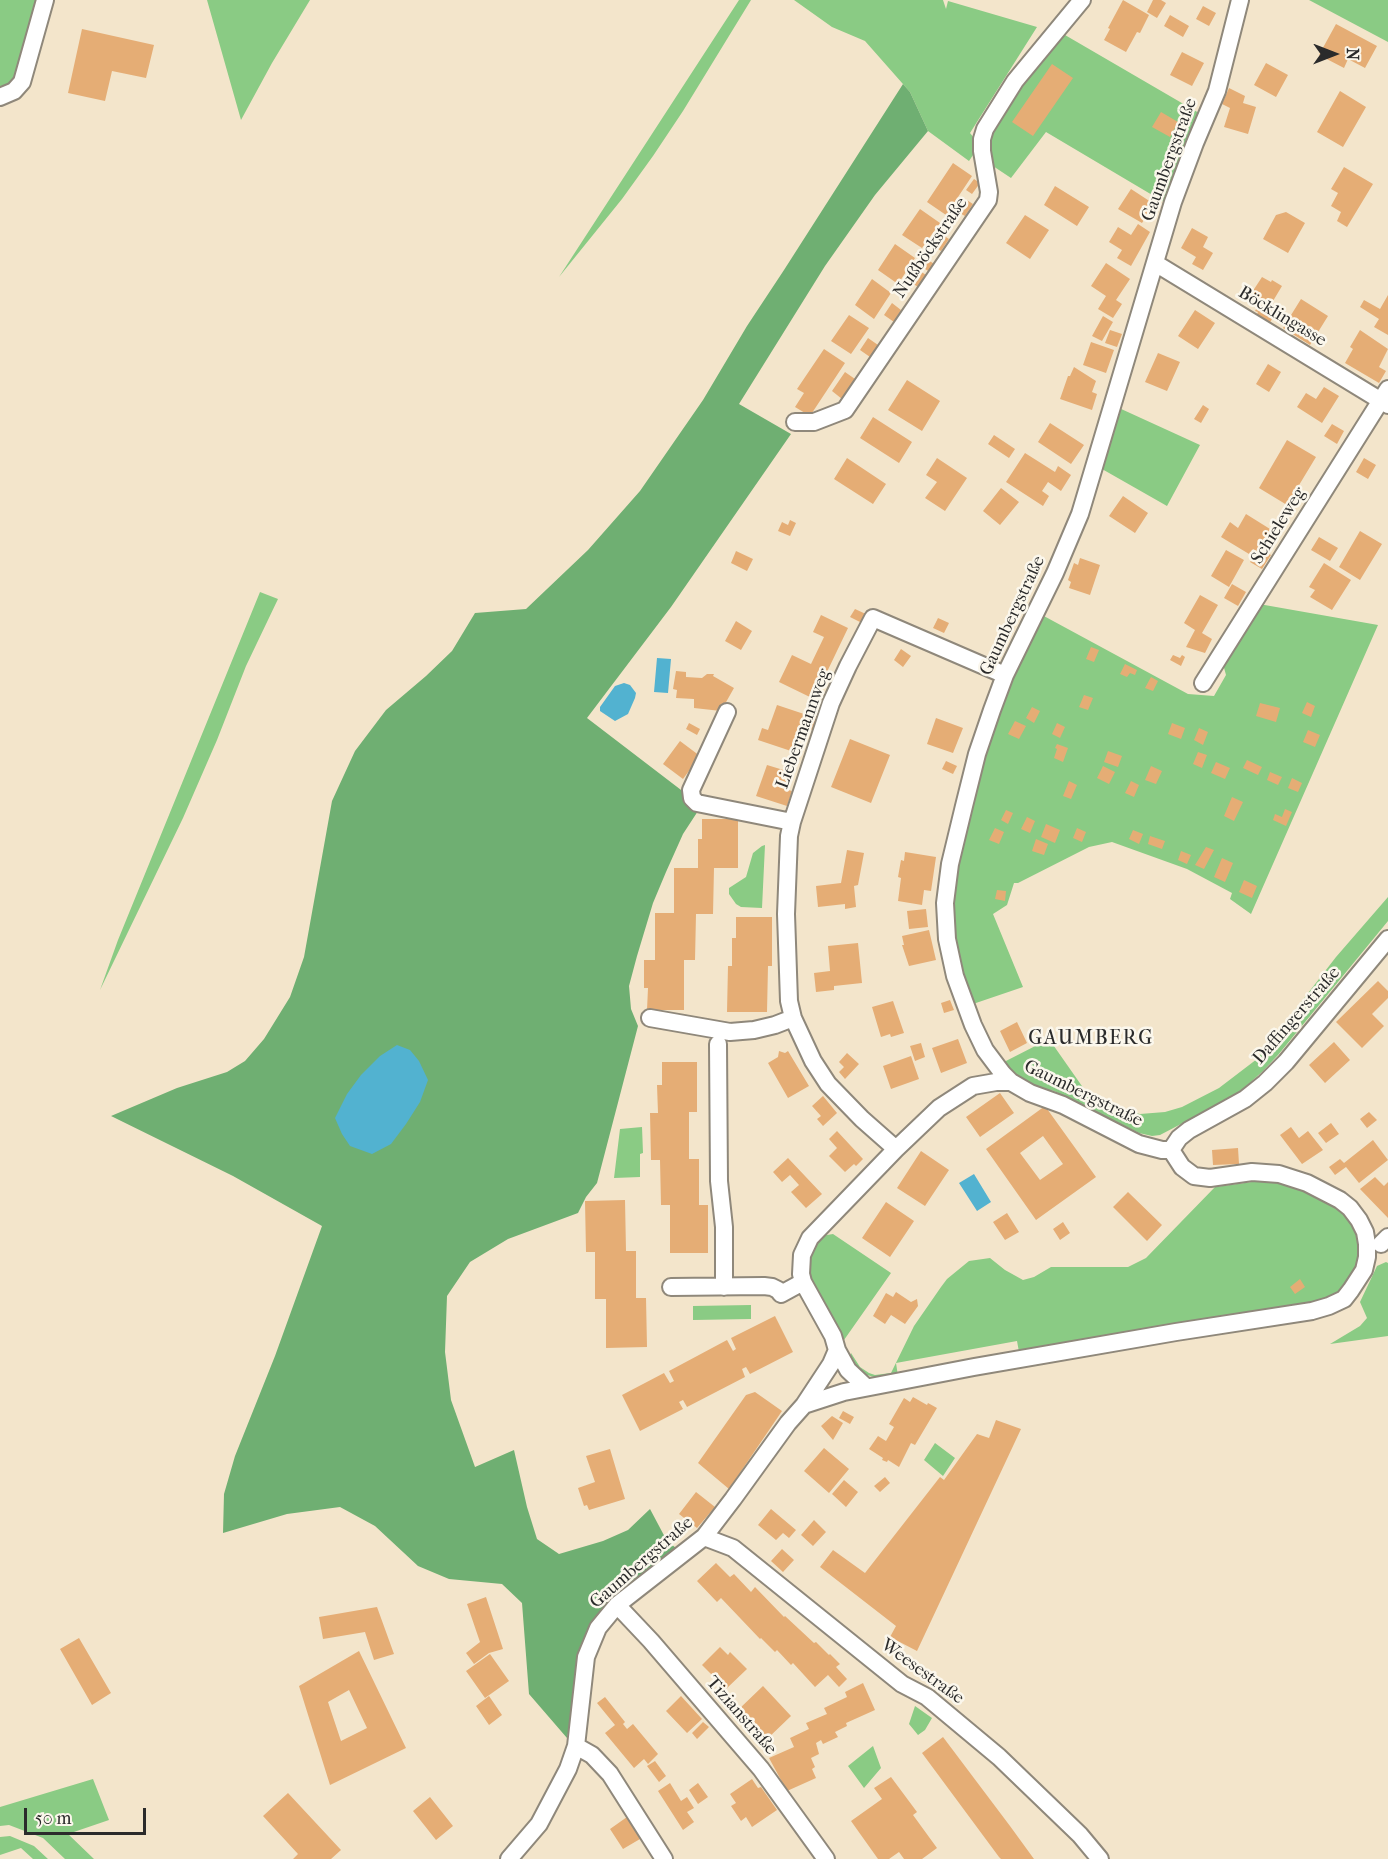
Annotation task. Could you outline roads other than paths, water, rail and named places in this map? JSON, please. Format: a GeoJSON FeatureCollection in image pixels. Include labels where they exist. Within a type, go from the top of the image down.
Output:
{"type":"FeatureCollection","features":[{"type":"Feature","properties":{"kind":"street"},"geometry":{"type":"LineString","coordinates":[[0,97],[15,91],[22,82],[45,0]]}},
{"type":"Feature","properties":{"kind":"street","name":"Nußböckstraße"},"geometry":{"type":"LineString","coordinates":[[795,422],[814,422],[844,410],[975,219],[987,200],[989,192],[982,151],[984,129],[1015,81],[1082,0]]}},
{"type":"Feature","properties":{"kind":"street","name":"Gaumbergstraße"},"geometry":{"type":"LineString","coordinates":[[1171,1150],[1139,1144],[1062,1105],[1030,1093],[1011,1082],[993,1063],[973,1026],[955,976],[947,939],[945,903],[950,864],[978,754],[1005,675],[1055,573],[1080,514],[1173,202],[1217,91],[1240,0]]}},
{"type":"Feature","properties":{"kind":"street","name":"Böcklingasse"},"geometry":{"type":"LineString","coordinates":[[1155,263],[1386,398]]}},
{"type":"Feature","properties":{"kind":"street","name":"Schieleweg"},"geometry":{"type":"LineString","coordinates":[[1203,683],[1386,398]]}},
{"type":"Feature","properties":{"kind":"street","name":"Liebermannweg"},"geometry":{"type":"LineString","coordinates":[[896,1149],[862,1119],[828,1084],[808,1053],[793,1018],[789,1001],[786,914],[789,836],[792,822],[831,703],[873,618],[1005,675]]}},
{"type":"Feature","properties":{"kind":"street"},"geometry":{"type":"LineString","coordinates":[[727,712],[691,790],[692,798],[697,803],[792,822]]}},
{"type":"Feature","properties":{"kind":"street","name":"Daffingerstraße"},"geometry":{"type":"LineString","coordinates":[[1171,1150],[1179,1138],[1189,1130],[1238,1103],[1265,1083],[1286,1062],[1388,939]]}},
{"type":"Feature","properties":{"kind":"street"},"geometry":{"type":"LineString","coordinates":[[650,1018],[730,1032],[765,1028],[793,1018]]}},
{"type":"Feature","properties":{"kind":"street"},"geometry":{"type":"LineString","coordinates":[[717,1044],[719,1181],[724,1227],[724,1287]]}},
{"type":"Feature","properties":{"kind":"street"},"geometry":{"type":"LineString","coordinates":[[973,1086],[979,1074],[984,1050]]}},
{"type":"Feature","properties":{"kind":"street"},"geometry":{"type":"LineString","coordinates":[[866,1387],[848,1370],[837,1350],[833,1336],[803,1282],[802,1254],[810,1238],[939,1108],[973,1086],[1011,1082]]}},
{"type":"Feature","properties":{"kind":"street"},"geometry":{"type":"LineString","coordinates":[[804,1405],[866,1387],[1176,1332],[1312,1311],[1344,1299],[1359,1281],[1367,1257],[1381,1244],[1365,1232],[1359,1220],[1345,1204],[1326,1191],[1279,1174],[1252,1172],[1210,1178],[1194,1176],[1182,1167],[1171,1150]]}},
{"type":"Feature","properties":{"kind":"street"},"geometry":{"type":"LineString","coordinates":[[671,1287],[772,1287],[781,1294],[803,1282]]}},
{"type":"Feature","properties":{"kind":"street"},"geometry":{"type":"LineString","coordinates":[[804,1405],[831,1364],[837,1350]]}},
{"type":"Feature","properties":{"kind":"street","name":"Gaumbergstraße"},"geometry":{"type":"LineString","coordinates":[[509,1859],[544,1816],[568,1769],[576,1746],[586,1657],[598,1628],[617,1605],[704,1537],[788,1423],[804,1405]]}},
{"type":"Feature","properties":{"kind":"street","name":"Weesestraße"},"geometry":{"type":"LineString","coordinates":[[704,1537],[733,1548],[902,1684],[927,1697],[999,1757],[1080,1835],[1100,1859]]}},
{"type":"Feature","properties":{"kind":"street","name":"Tizianstraße"},"geometry":{"type":"LineString","coordinates":[[617,1605],[761,1769],[826,1859]]}},
{"type":"Feature","properties":{"kind":"street"},"geometry":{"type":"LineString","coordinates":[[576,1746],[592,1755],[610,1774],[664,1859]]}},
{"type":"Feature","properties":{"kind":"water"},"geometry":{"type":"Polygon","coordinates":[[[657,658],[671,659],[668,693],[654,692],[657,658]]]}},
{"type":"Feature","properties":{"kind":"water"},"geometry":{"type":"Polygon","coordinates":[[[624,683],[630,685],[636,693],[635,698],[628,714],[615,721],[600,711],[600,707],[615,686],[624,683]]]}},
{"type":"Feature","properties":{"kind":"water"},"geometry":{"type":"Polygon","coordinates":[[[397,1045],[410,1050],[419,1061],[428,1080],[420,1102],[391,1144],[372,1154],[350,1146],[335,1118],[347,1094],[361,1075],[380,1056],[397,1045]]]}},
{"type":"Feature","properties":{"kind":"water"},"geometry":{"type":"Polygon","coordinates":[[[974,1174],[991,1202],[977,1211],[959,1183],[974,1174]]]}},
{"type":"Feature","properties":{"kind":"district","name":"GAUMBERG"},"geometry":{"type":"Point","coordinates":[1091,1039]}}]}
